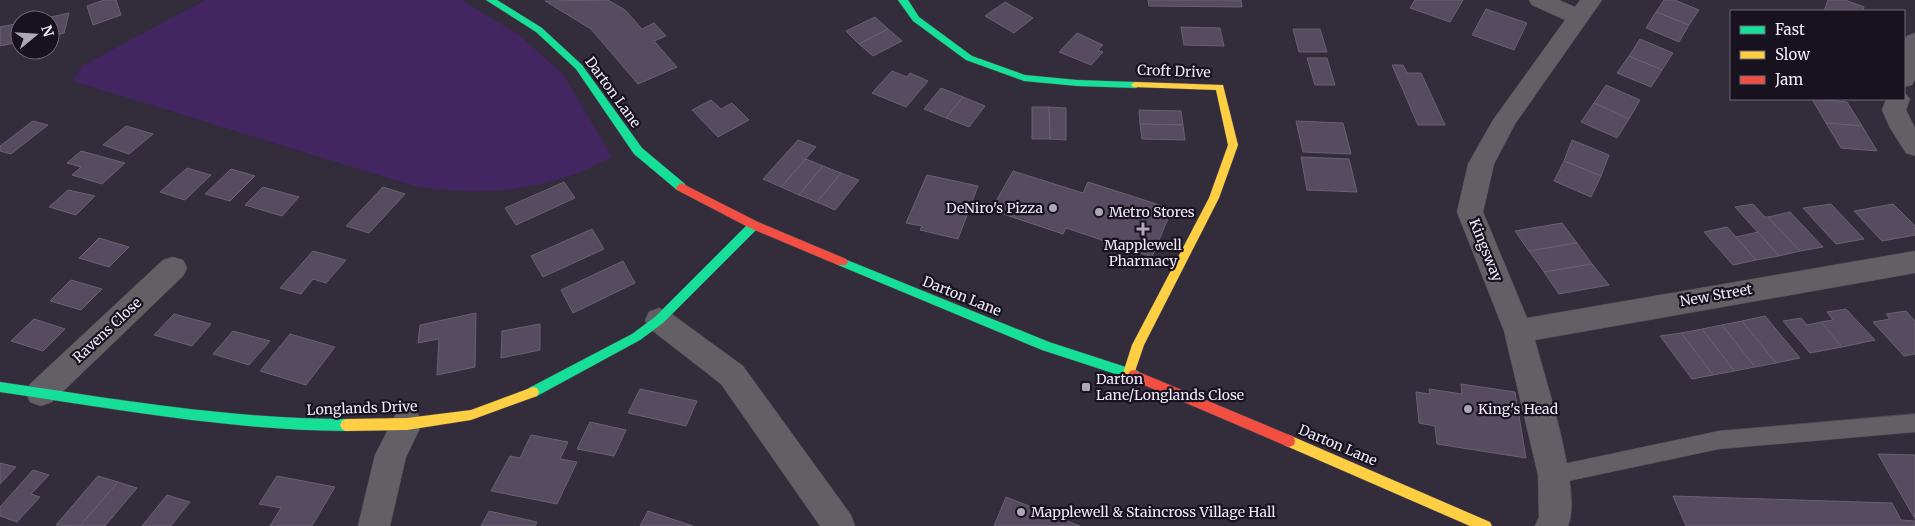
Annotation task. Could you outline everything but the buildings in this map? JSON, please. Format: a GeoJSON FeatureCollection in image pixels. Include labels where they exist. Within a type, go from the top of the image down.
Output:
{"type":"FeatureCollection","features":[{"type":"Feature","properties":{"kind":"street","name":"Darton Lane"},"geometry":{"type":"LineString","coordinates":[[491,0],[539,30],[579,67],[638,151],[687,191],[754,225],[1046,346],[1128,373],[1445,507],[1485,526]]}},
{"type":"Feature","properties":{"kind":"street","name":"Croft Drive"},"geometry":{"type":"LineString","coordinates":[[903,0],[916,19],[969,58],[1024,78],[1077,83],[1220,87],[1233,145],[1214,198],[1138,345],[1128,373]]}},
{"type":"Feature","properties":{"kind":"street"},"geometry":{"type":"LineString","coordinates":[[1540,0],[1585,9]]}},
{"type":"Feature","properties":{"kind":"street","name":"Kingsway"},"geometry":{"type":"LineString","coordinates":[[1551,526],[1554,518],[1554,475],[1518,330],[1470,212],[1481,164],[1505,120],[1585,9]]}},
{"type":"Feature","properties":{"kind":"street"},"geometry":{"type":"LineString","coordinates":[[1905,76],[1915,41]]}},
{"type":"Feature","properties":{"kind":"street"},"geometry":{"type":"LineString","coordinates":[[1898,100],[1894,110],[1902,128],[1915,147]]}},
{"type":"Feature","properties":{"kind":"street","name":"Longlands Drive"},"geometry":{"type":"LineString","coordinates":[[0,386],[216,418],[307,426],[407,424],[471,415],[537,391],[636,337],[659,320],[754,225]]}},
{"type":"Feature","properties":{"kind":"street","name":"New Street"},"geometry":{"type":"LineString","coordinates":[[1518,330],[1915,262]]}},
{"type":"Feature","properties":{"kind":"street","name":"Ravens Close"},"geometry":{"type":"LineString","coordinates":[[40,393],[173,268]]}},
{"type":"Feature","properties":{"kind":"street"},"geometry":{"type":"LineString","coordinates":[[659,320],[732,376],[839,526]]}},
{"type":"Feature","properties":{"kind":"street"},"geometry":{"type":"LineString","coordinates":[[374,526],[391,455],[407,424]]}},
{"type":"Feature","properties":{"kind":"lane"},"geometry":{"type":"LineString","coordinates":[[1554,475],[1720,440],[1915,423]]}},
{"type":"Feature","properties":{"kind":"shaded area"},"geometry":{"type":"Polygon","coordinates":[[[205,0],[462,0],[519,35],[563,74],[612,157],[584,171],[527,187],[490,191],[434,189],[414,186],[73,81],[82,66],[205,0]]]}},
{"type":"Feature","properties":{"kind":"traffic: fast"},"geometry":{"type":"LineString","coordinates":[[491,0],[539,30],[579,67],[638,151],[681,187]]}},
{"type":"Feature","properties":{"kind":"traffic: fast"},"geometry":{"type":"LineString","coordinates":[[903,0],[916,19],[969,58],[1024,78],[1077,83],[1136,85]]}},
{"type":"Feature","properties":{"kind":"traffic: fast"},"geometry":{"type":"LineString","coordinates":[[533,392],[636,337],[659,320],[754,225]]}},
{"type":"Feature","properties":{"kind":"traffic: fast"},"geometry":{"type":"LineString","coordinates":[[842,262],[1046,346],[1134,375]]}},
{"type":"Feature","properties":{"kind":"traffic: fast"},"geometry":{"type":"LineString","coordinates":[[0,387],[216,419],[259,423],[346,425]]}},
{"type":"Feature","properties":{"kind":"traffic: slow"},"geometry":{"type":"LineString","coordinates":[[1129,373],[1138,345],[1214,198],[1233,145],[1220,87],[1136,85]]}},
{"type":"Feature","properties":{"kind":"traffic: slow"},"geometry":{"type":"LineString","coordinates":[[346,425],[407,424],[471,415],[533,392]]}},
{"type":"Feature","properties":{"kind":"traffic: slow"},"geometry":{"type":"LineString","coordinates":[[1289,441],[1485,526]]}},
{"type":"Feature","properties":{"kind":"traffic: jam"},"geometry":{"type":"LineString","coordinates":[[681,187],[754,225],[842,262]]}},
{"type":"Feature","properties":{"kind":"traffic: jam"},"geometry":{"type":"LineString","coordinates":[[1134,375],[1289,441]]}},
{"type":"Feature","properties":{"kind":"place","name":"DeNiro's Pizza"},"geometry":{"type":"Point","coordinates":[1053,208]}},
{"type":"Feature","properties":{"kind":"place","name":"Metro Stores"},"geometry":{"type":"Point","coordinates":[1099,212]}},
{"type":"Feature","properties":{"kind":"place","name":"Mapplewell Pharmacy"},"geometry":{"type":"Point","coordinates":[1143,229]}},
{"type":"Feature","properties":{"kind":"place","name":"Darton Lane/Longlands Close"},"geometry":{"type":"Point","coordinates":[1086,387]}},
{"type":"Feature","properties":{"kind":"place","name":"King's Head"},"geometry":{"type":"Point","coordinates":[1468,409]}},
{"type":"Feature","properties":{"kind":"place","name":"Mapplewell & Staincross Village Hall"},"geometry":{"type":"Point","coordinates":[1021,512]}}]}
